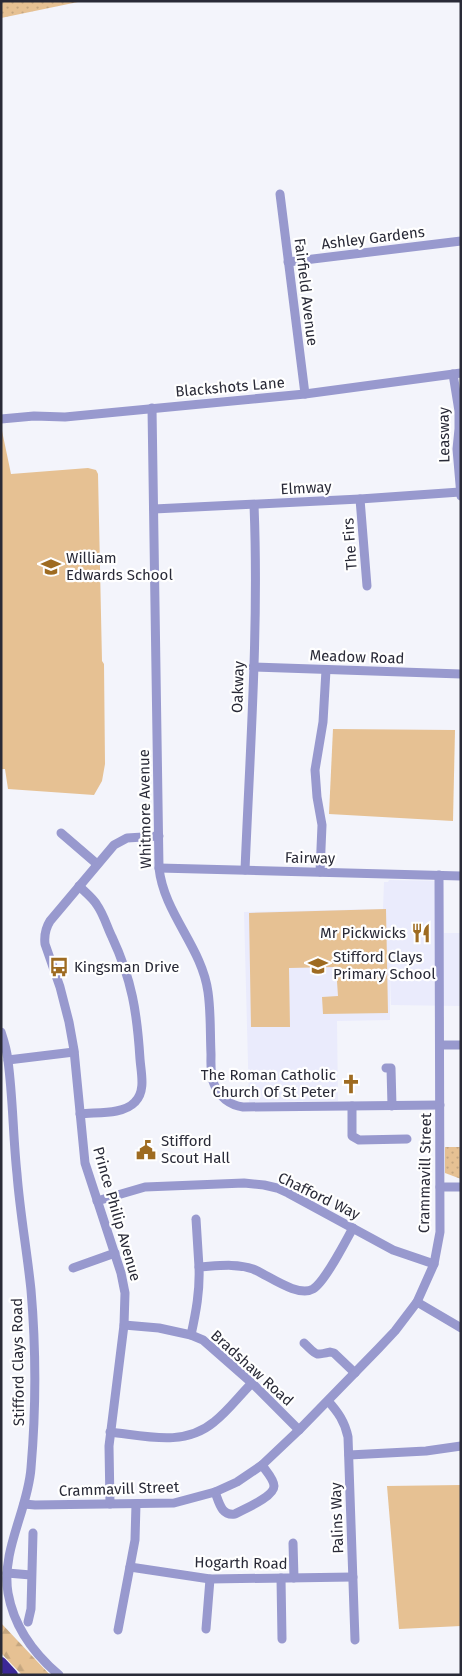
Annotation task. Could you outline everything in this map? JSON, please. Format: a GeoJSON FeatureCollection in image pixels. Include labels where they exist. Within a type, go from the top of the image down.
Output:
{"type":"FeatureCollection","features":[{"type":"Feature","properties":{"kind":"highway"},"geometry":{"type":"LineString","coordinates":[[1,1663],[12,1675]]}},
{"type":"Feature","properties":{"kind":"street","name":"Fairfield Avenue"},"geometry":{"type":"LineString","coordinates":[[280,194],[305,394]]}},
{"type":"Feature","properties":{"kind":"street","name":"Ashley Gardens"},"geometry":{"type":"LineString","coordinates":[[288,262],[461,241]]}},
{"type":"Feature","properties":{"kind":"street","name":"Blackshots Lane"},"geometry":{"type":"LineString","coordinates":[[1,420],[34,416],[65,417],[305,394],[457,373]]}},
{"type":"Feature","properties":{"kind":"street","name":"Leasway"},"geometry":{"type":"LineString","coordinates":[[457,373],[459,411],[457,449],[461,496]]}},
{"type":"Feature","properties":{"kind":"street","name":"Whitmore Avenue"},"geometry":{"type":"LineString","coordinates":[[152,408],[159,868],[165,893],[201,966],[205,979],[209,1004],[212,1077],[214,1083],[220,1095],[232,1104],[247,1107],[440,1105]]}},
{"type":"Feature","properties":{"kind":"street","name":"Elmway"},"geometry":{"type":"LineString","coordinates":[[154,509],[254,505],[460,492]]}},
{"type":"Feature","properties":{"kind":"street","name":"The Firs"},"geometry":{"type":"LineString","coordinates":[[360,499],[367,586]]}},
{"type":"Feature","properties":{"kind":"street","name":"Oakway"},"geometry":{"type":"LineString","coordinates":[[245,870],[253,667],[254,505]]}},
{"type":"Feature","properties":{"kind":"street","name":"Meadow Road"},"geometry":{"type":"LineString","coordinates":[[253,667],[461,674]]}},
{"type":"Feature","properties":{"kind":"street"},"geometry":{"type":"LineString","coordinates":[[320,872],[322,826],[315,770],[323,722],[326,670]]}},
{"type":"Feature","properties":{"kind":"street"},"geometry":{"type":"LineString","coordinates":[[61,833],[97,864]]}},
{"type":"Feature","properties":{"kind":"street","name":"Prince Philip Avenue"},"geometry":{"type":"LineString","coordinates":[[110,1504],[108,1462],[124,1325],[124,1293],[121,1272],[85,1163],[74,1052],[69,1022],[44,937],[50,921],[114,845],[121,840],[134,837],[158,836]]}},
{"type":"Feature","properties":{"kind":"street","name":"Fairway"},"geometry":{"type":"LineString","coordinates":[[159,868],[461,876]]}},
{"type":"Feature","properties":{"kind":"street","name":"Crammavill Street"},"geometry":{"type":"LineString","coordinates":[[24,1504],[174,1503],[215,1492],[236,1482],[262,1465],[299,1430],[395,1331],[417,1302],[434,1264],[440,1232],[439,875]]}},
{"type":"Feature","properties":{"kind":"street"},"geometry":{"type":"LineString","coordinates":[[79,886],[98,906],[130,982],[137,1019],[142,1083],[140,1095],[128,1107],[119,1110],[80,1114]]}},
{"type":"Feature","properties":{"kind":"street","name":"Stifford Clays Road"},"geometry":{"type":"LineString","coordinates":[[1,1032],[8,1060],[15,1161],[31,1290],[34,1391],[32,1468],[13,1542],[7,1574],[8,1592],[17,1623],[27,1641],[59,1675]]}},
{"type":"Feature","properties":{"kind":"street"},"geometry":{"type":"LineString","coordinates":[[440,1045],[461,1045]]}},
{"type":"Feature","properties":{"kind":"street"},"geometry":{"type":"LineString","coordinates":[[8,1060],[74,1052]]}},
{"type":"Feature","properties":{"kind":"street"},"geometry":{"type":"LineString","coordinates":[[386,1068],[392,1068],[392,1106]]}},
{"type":"Feature","properties":{"kind":"street"},"geometry":{"type":"LineString","coordinates":[[352,1106],[352,1136],[359,1140],[407,1139]]}},
{"type":"Feature","properties":{"kind":"street","name":"Chafford Way"},"geometry":{"type":"LineString","coordinates":[[97,1201],[145,1187],[244,1183],[264,1185],[288,1193],[393,1250],[434,1264]]}},
{"type":"Feature","properties":{"kind":"street"},"geometry":{"type":"LineString","coordinates":[[440,1186],[461,1187]]}},
{"type":"Feature","properties":{"kind":"street"},"geometry":{"type":"LineString","coordinates":[[191,1335],[198,1307],[200,1288],[196,1219]]}},
{"type":"Feature","properties":{"kind":"street"},"geometry":{"type":"LineString","coordinates":[[199,1268],[224,1265],[243,1266],[294,1289],[302,1292],[308,1291],[320,1284],[353,1228]]}},
{"type":"Feature","properties":{"kind":"street"},"geometry":{"type":"LineString","coordinates":[[73,1268],[115,1253]]}},
{"type":"Feature","properties":{"kind":"street"},"geometry":{"type":"LineString","coordinates":[[417,1302],[461,1328]]}},
{"type":"Feature","properties":{"kind":"street","name":"Bradshaw Road"},"geometry":{"type":"LineString","coordinates":[[124,1325],[158,1328],[191,1335],[203,1340],[252,1383],[299,1430]]}},
{"type":"Feature","properties":{"kind":"street"},"geometry":{"type":"LineString","coordinates":[[304,1343],[317,1355],[334,1353],[355,1373]]}},
{"type":"Feature","properties":{"kind":"street"},"geometry":{"type":"LineString","coordinates":[[110,1432],[167,1439],[190,1436],[198,1433],[215,1421],[252,1383]]}},
{"type":"Feature","properties":{"kind":"street","name":"Palins Way"},"geometry":{"type":"LineString","coordinates":[[328,1401],[340,1416],[346,1428],[349,1455],[355,1640]]}},
{"type":"Feature","properties":{"kind":"street"},"geometry":{"type":"LineString","coordinates":[[349,1455],[426,1451],[461,1446]]}},
{"type":"Feature","properties":{"kind":"street"},"geometry":{"type":"LineString","coordinates":[[215,1492],[222,1510],[230,1515],[270,1495],[274,1490],[273,1480],[262,1465]]}},
{"type":"Feature","properties":{"kind":"street"},"geometry":{"type":"LineString","coordinates":[[118,1630],[135,1540],[136,1504]]}},
{"type":"Feature","properties":{"kind":"street"},"geometry":{"type":"LineString","coordinates":[[28,1622],[31,1609],[33,1533]]}},
{"type":"Feature","properties":{"kind":"street"},"geometry":{"type":"LineString","coordinates":[[293,1543],[294,1578]]}},
{"type":"Feature","properties":{"kind":"street","name":"Hogarth Road"},"geometry":{"type":"LineString","coordinates":[[130,1567],[210,1579],[352,1577]]}},
{"type":"Feature","properties":{"kind":"street"},"geometry":{"type":"LineString","coordinates":[[7,1574],[32,1575]]}},
{"type":"Feature","properties":{"kind":"street"},"geometry":{"type":"LineString","coordinates":[[281,1578],[286,1625],[282,1639]]}},
{"type":"Feature","properties":{"kind":"street"},"geometry":{"type":"LineString","coordinates":[[206,1630],[210,1579]]}},
{"type":"Feature","properties":{"kind":"shaded area","name":"Stifford Clays Primary School"},"geometry":{"type":"Polygon","coordinates":[[[389,880],[443,881],[444,933],[461,933],[461,1006],[391,1005],[390,973],[390,1020],[337,1021],[338,1101],[249,1102],[244,912],[383,909],[384,882],[389,880]]]}},
{"type":"Feature","properties":{"kind":"green space"},"geometry":{"type":"Polygon","coordinates":[[[1,1],[137,1],[78,2],[1,18],[1,1]]]}},
{"type":"Feature","properties":{"kind":"green space","name":"William Edwards School"},"geometry":{"type":"Polygon","coordinates":[[[1,426],[11,474],[88,468],[96,470],[98,474],[105,764],[102,781],[94,795],[8,789],[5,769],[1,769],[1,426]]]}},
{"type":"Feature","properties":{"kind":"green space"},"geometry":{"type":"Polygon","coordinates":[[[333,729],[455,730],[453,821],[329,814],[333,729]]]}},
{"type":"Feature","properties":{"kind":"green space"},"geometry":{"type":"Polygon","coordinates":[[[386,909],[388,1013],[323,1014],[322,997],[338,996],[336,967],[289,968],[290,1027],[251,1027],[249,913],[386,909]]]}},
{"type":"Feature","properties":{"kind":"green space"},"geometry":{"type":"Polygon","coordinates":[[[445,1147],[461,1147],[461,1179],[445,1173],[445,1147]]]}},
{"type":"Feature","properties":{"kind":"green space"},"geometry":{"type":"Polygon","coordinates":[[[461,1485],[461,1626],[399,1629],[387,1486],[461,1485]]]}},
{"type":"Feature","properties":{"kind":"green space"},"geometry":{"type":"Polygon","coordinates":[[[1,1623],[50,1675],[22,1675],[1,1653],[1,1623]]]}},
{"type":"Feature","properties":{"kind":"place","name":"William Edwards School"},"geometry":{"type":"Point","coordinates":[51,567]}},
{"type":"Feature","properties":{"kind":"place","name":"Mr Pickwicks"},"geometry":{"type":"Point","coordinates":[421,933]}},
{"type":"Feature","properties":{"kind":"place","name":"Stifford Clays Primary School"},"geometry":{"type":"Point","coordinates":[318,966]}},
{"type":"Feature","properties":{"kind":"place","name":"Kingsman Drive"},"geometry":{"type":"Point","coordinates":[59,967]}},
{"type":"Feature","properties":{"kind":"place","name":"The Roman Catholic Church Of St Peter"},"geometry":{"type":"Point","coordinates":[351,1084]}},
{"type":"Feature","properties":{"kind":"place","name":"Stifford Scout Hall"},"geometry":{"type":"Point","coordinates":[146,1150]}}]}
